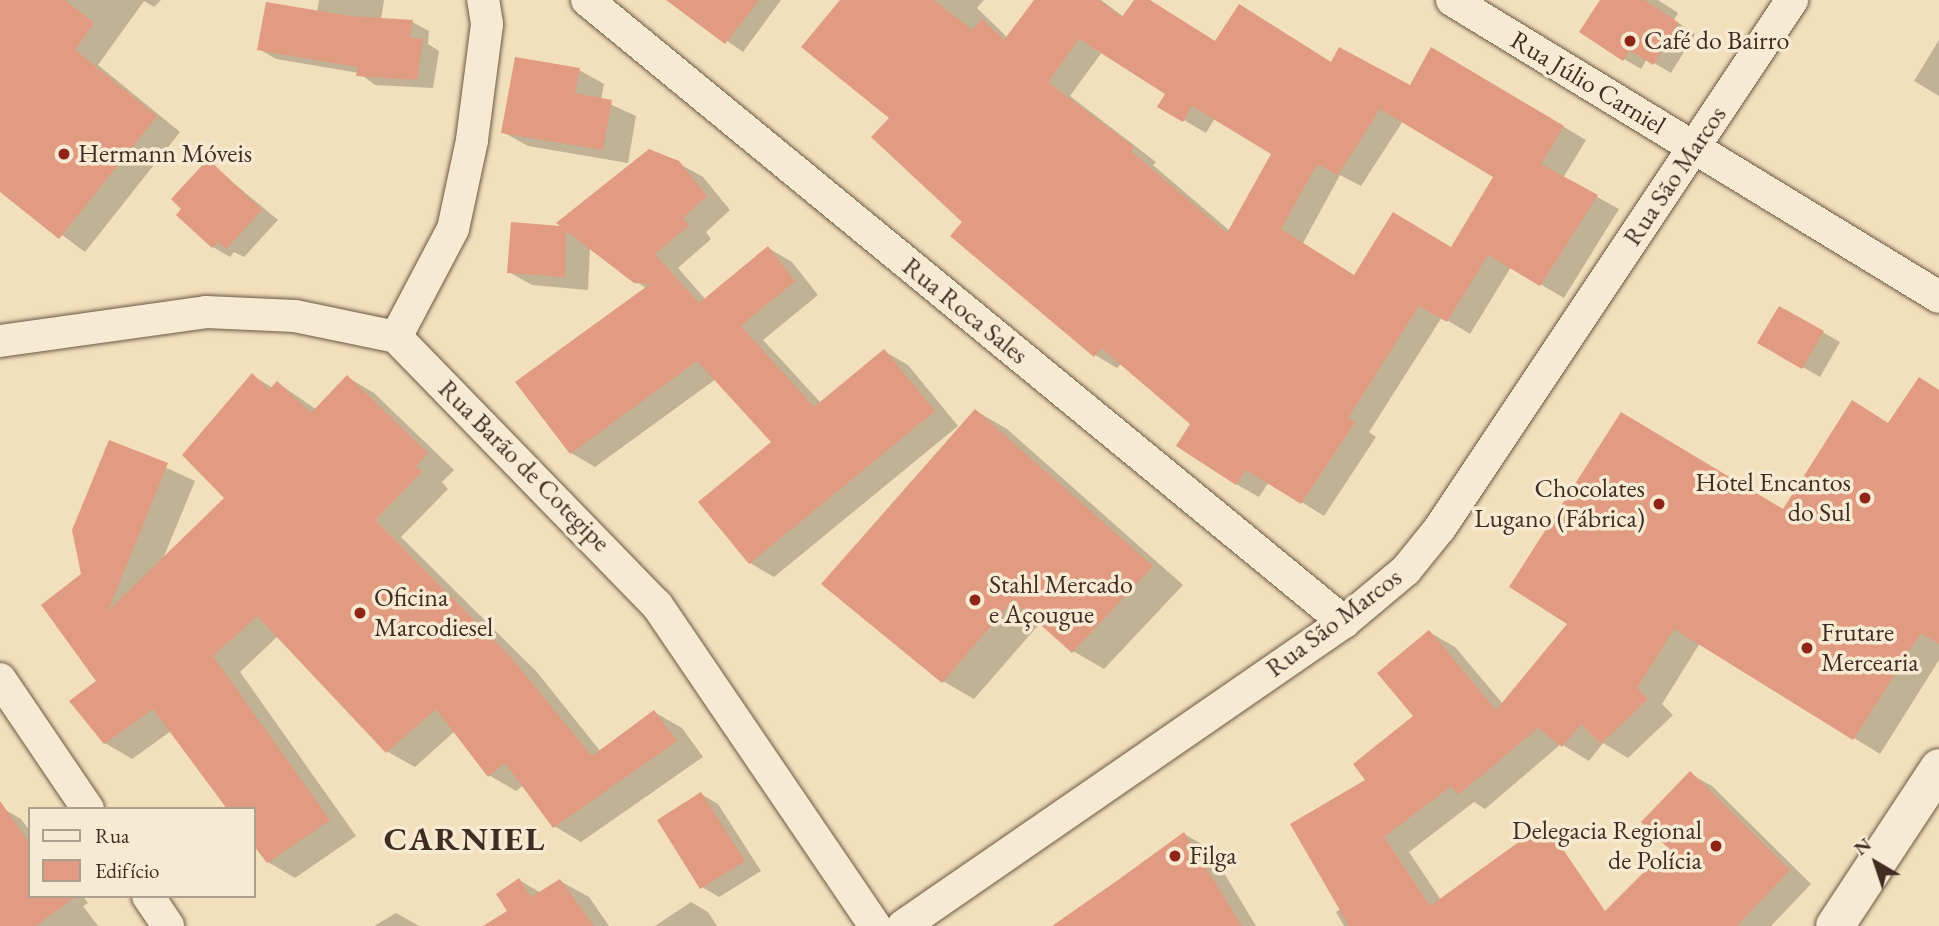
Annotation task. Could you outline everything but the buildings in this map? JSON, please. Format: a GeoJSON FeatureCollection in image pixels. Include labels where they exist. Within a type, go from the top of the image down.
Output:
{"type":"FeatureCollection","features":[{"type":"Feature","properties":{"kind":"street"},"geometry":{"type":"LineString","coordinates":[[0,341],[206,312],[295,316],[396,337],[453,229],[472,140],[487,24],[483,0]]}},
{"type":"Feature","properties":{"kind":"street","name":"Rua Roca Sales"},"geometry":{"type":"LineString","coordinates":[[587,0],[1344,622]]}},
{"type":"Feature","properties":{"kind":"street","name":"Rua Júlio Carniel"},"geometry":{"type":"LineString","coordinates":[[1452,0],[1939,297]]}},
{"type":"Feature","properties":{"kind":"street","name":"Rua São Marcos"},"geometry":{"type":"LineString","coordinates":[[903,926],[1344,622],[1406,570],[1440,528],[1792,0]]}},
{"type":"Feature","properties":{"kind":"street","name":"Rua Barão de Cotegipe"},"geometry":{"type":"LineString","coordinates":[[396,337],[657,605],[875,926]]}},
{"type":"Feature","properties":{"kind":"street"},"geometry":{"type":"LineString","coordinates":[[0,679],[87,807]]}},
{"type":"Feature","properties":{"kind":"street"},"geometry":{"type":"LineString","coordinates":[[1835,926],[1939,768]]}},
{"type":"Feature","properties":{"kind":"street"},"geometry":{"type":"LineString","coordinates":[[149,898],[168,926]]}},
{"type":"Feature","properties":{"kind":"place","name":"Café do Bairro"},"geometry":{"type":"Point","coordinates":[1630,41]}},
{"type":"Feature","properties":{"kind":"place","name":"Hermann Móveis"},"geometry":{"type":"Point","coordinates":[64,154]}},
{"type":"Feature","properties":{"kind":"place","name":"Hotel Encantos do Sul"},"geometry":{"type":"Point","coordinates":[1865,498]}},
{"type":"Feature","properties":{"kind":"place","name":"Chocolates Lugano (Fábrica)"},"geometry":{"type":"Point","coordinates":[1659,504]}},
{"type":"Feature","properties":{"kind":"place","name":"Stahl Mercado e Açougue"},"geometry":{"type":"Point","coordinates":[975,600]}},
{"type":"Feature","properties":{"kind":"place","name":"Oficina Marcodiesel"},"geometry":{"type":"Point","coordinates":[360,613]}},
{"type":"Feature","properties":{"kind":"place","name":"Frutare Mercearia"},"geometry":{"type":"Point","coordinates":[1807,648]}},
{"type":"Feature","properties":{"kind":"place","name":"Delegacia Regional de Polícia"},"geometry":{"type":"Point","coordinates":[1716,846]}},
{"type":"Feature","properties":{"kind":"place","name":"Filga"},"geometry":{"type":"Point","coordinates":[1175,856]}},
{"type":"Feature","properties":{"kind":"district","name":"CARNIEL"},"geometry":{"type":"Point","coordinates":[465,839]}}]}
